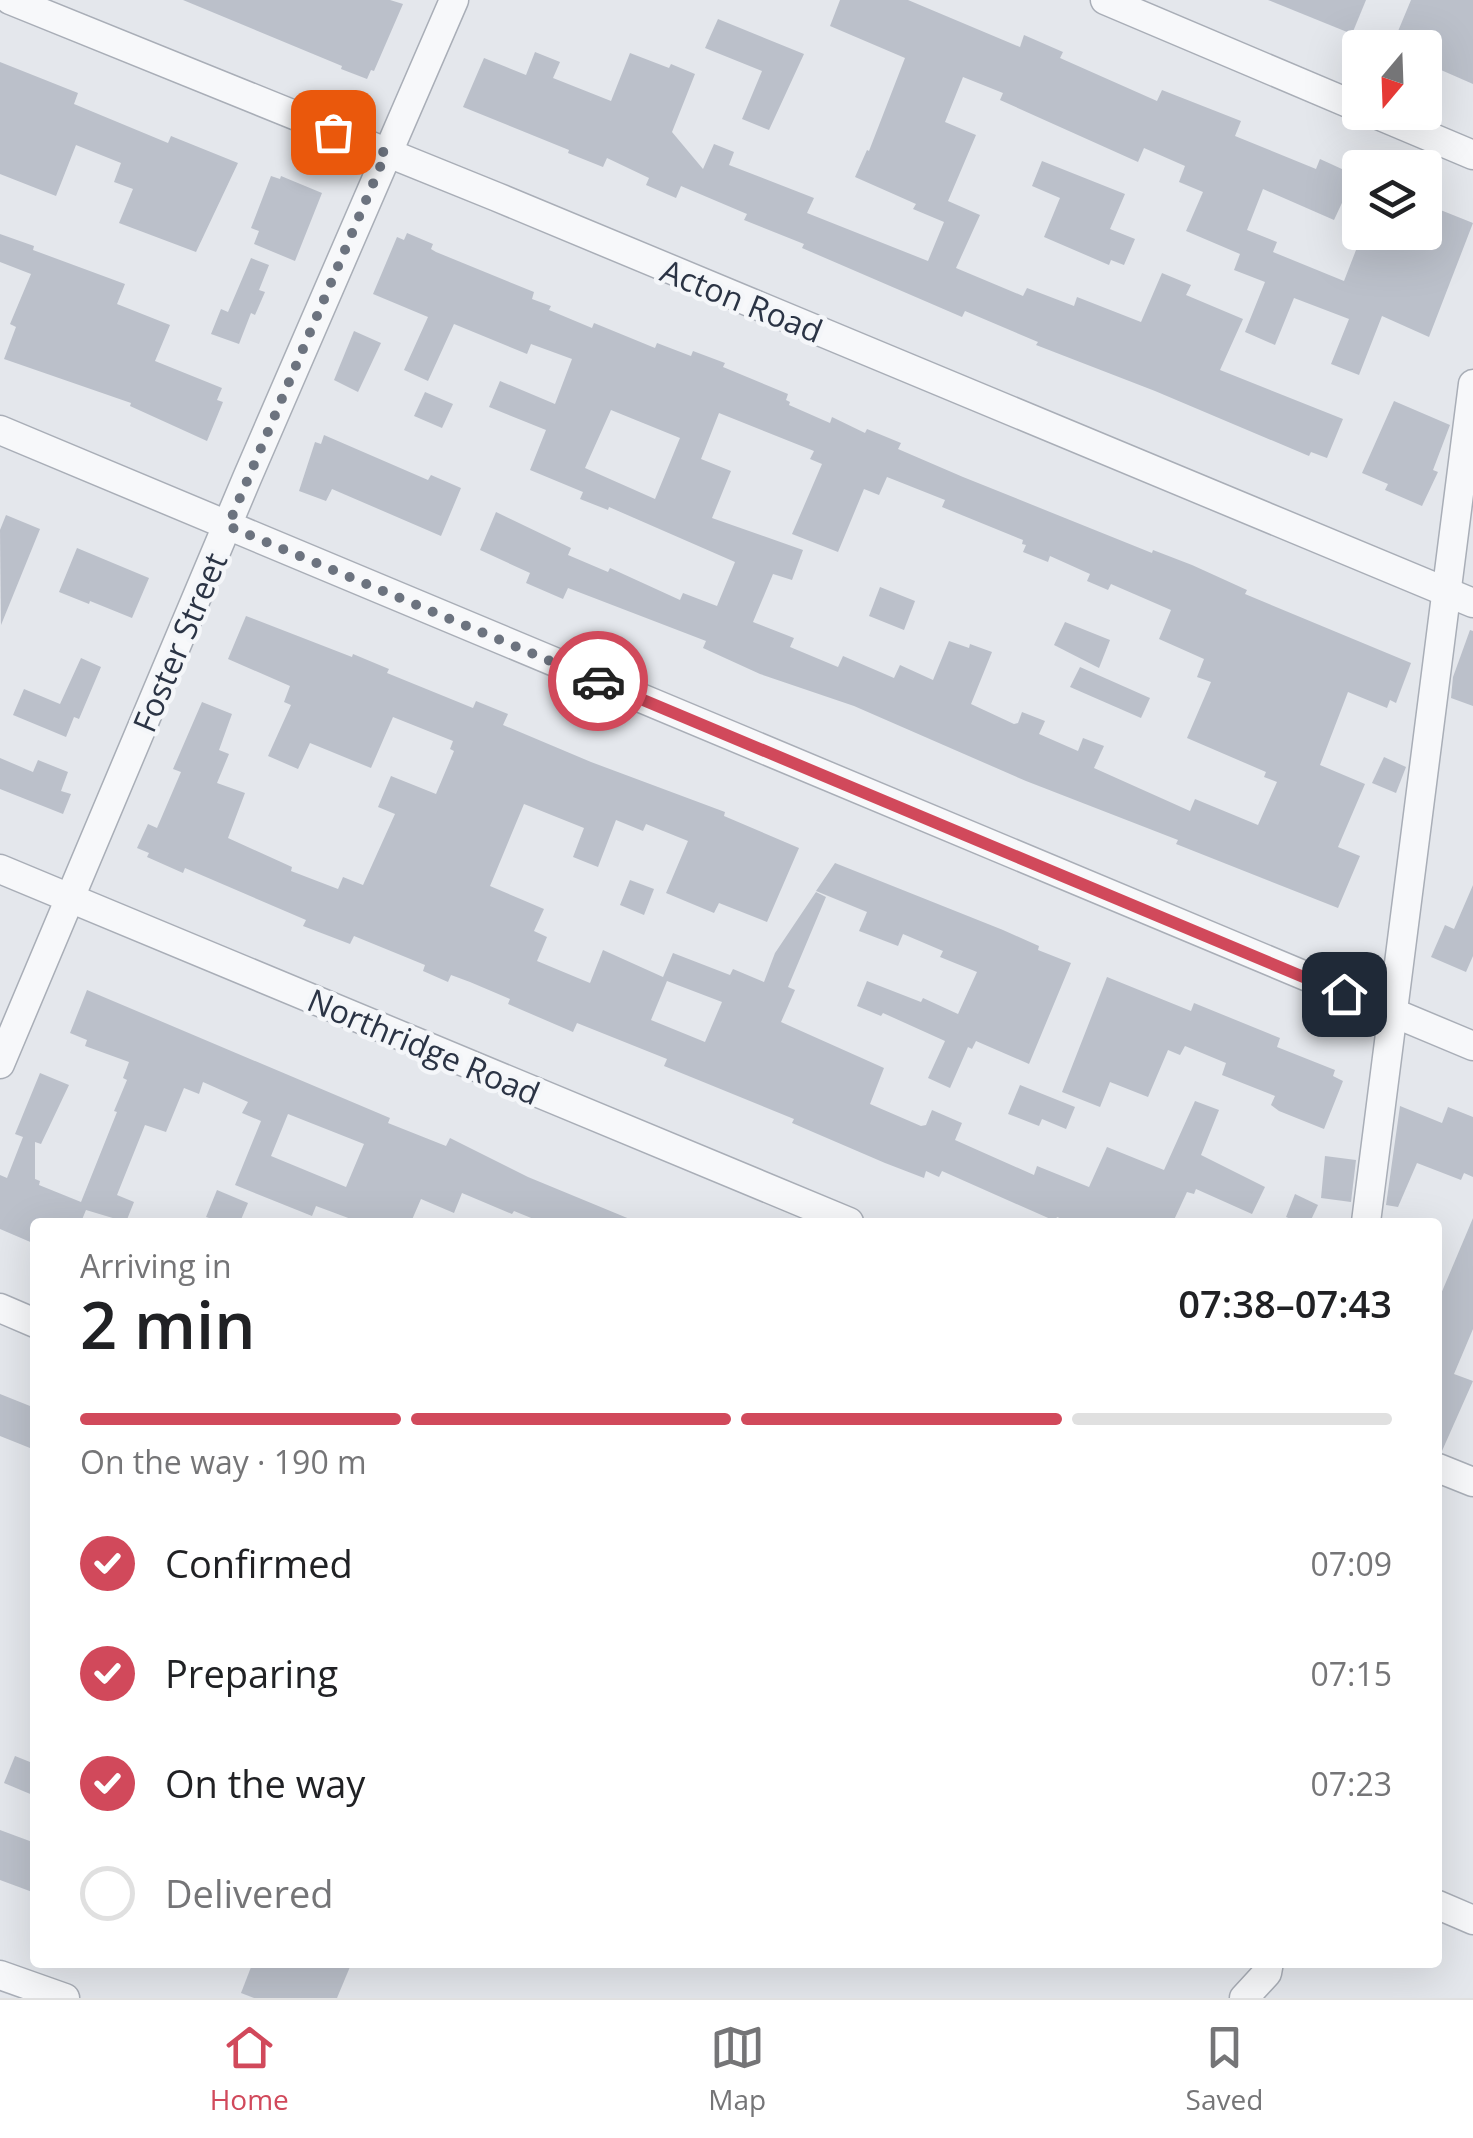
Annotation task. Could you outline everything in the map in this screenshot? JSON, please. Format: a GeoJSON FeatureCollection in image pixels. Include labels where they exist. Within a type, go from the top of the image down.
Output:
{"type":"FeatureCollection","features":[{"type":"Feature","properties":{"kind":"street","name":"Acton Road"},"geometry":{"type":"LineString","coordinates":[[10,0],[1473,603]]}},
{"type":"Feature","properties":{"kind":"street","name":"Foster Street"},"geometry":{"type":"LineString","coordinates":[[0,1064],[454,0]]}},
{"type":"Feature","properties":{"kind":"street"},"geometry":{"type":"LineString","coordinates":[[1105,0],[1342,100]]}},
{"type":"Feature","properties":{"kind":"street"},"geometry":{"type":"LineString","coordinates":[[1413,130],[1473,156]]}},
{"type":"Feature","properties":{"kind":"street"},"geometry":{"type":"LineString","coordinates":[[1366,1218],[1473,384]]}},
{"type":"Feature","properties":{"kind":"street"},"geometry":{"type":"LineString","coordinates":[[0,430],[1473,1046]]}},
{"type":"Feature","properties":{"kind":"street","name":"Northridge Road"},"geometry":{"type":"LineString","coordinates":[[0,869],[839,1218]]}},
{"type":"Feature","properties":{"kind":"street"},"geometry":{"type":"LineString","coordinates":[[0,1308],[30,1321]]}},
{"type":"Feature","properties":{"kind":"street"},"geometry":{"type":"LineString","coordinates":[[1442,1470],[1473,1482]]}},
{"type":"Feature","properties":{"kind":"street"},"geometry":{"type":"LineString","coordinates":[[1442,1908],[1473,1920]]}},
{"type":"Feature","properties":{"kind":"street"},"geometry":{"type":"LineString","coordinates":[[1244,1998],[1268,1968]]}},
{"type":"Feature","properties":{"kind":"street"},"geometry":{"type":"LineString","coordinates":[[0,1975],[64,1998]]}},
{"type":"Feature","properties":{"kind":"building"},"geometry":{"type":"Polygon","coordinates":[[[183,0],[390,0],[403,4],[367,79],[183,0]]]}},
{"type":"Feature","properties":{"kind":"building"},"geometry":{"type":"Polygon","coordinates":[[[840,0],[908,0],[1020,47],[1024,35],[1063,52],[1060,58],[1157,101],[1162,90],[1241,121],[1235,136],[1316,169],[1320,159],[1342,169],[1342,203],[1334,220],[1263,189],[1247,230],[1277,242],[1273,252],[1344,281],[1356,250],[1442,250],[1442,211],[1473,223],[1429,337],[1382,316],[1359,375],[1331,364],[1349,319],[1294,298],[1275,345],[1245,332],[1265,282],[1234,270],[1240,254],[1186,231],[1203,192],[1179,182],[1185,166],[1144,148],[1138,162],[1000,100],[1003,93],[963,77],[945,122],[976,135],[948,201],[980,215],[956,268],[1023,296],[1027,288],[1074,306],[1077,297],[1141,322],[1162,273],[1191,285],[1186,295],[1243,319],[1220,370],[1343,419],[1327,458],[1311,452],[1309,456],[1036,345],[1038,342],[965,311],[962,317],[802,248],[804,244],[744,220],[747,214],[681,186],[676,198],[646,185],[649,178],[607,158],[603,167],[463,107],[484,58],[526,75],[535,52],[560,62],[553,78],[611,101],[630,53],[669,68],[671,64],[695,74],[672,132],[703,169],[714,144],[734,152],[729,165],[814,198],[807,213],[928,261],[944,222],[913,209],[916,204],[855,177],[905,58],[830,26],[840,0]]]}},
{"type":"Feature","properties":{"kind":"building"},"geometry":{"type":"Polygon","coordinates":[[[1268,0],[1366,0],[1354,30],[1342,30],[1268,0]]]}},
{"type":"Feature","properties":{"kind":"building"},"geometry":{"type":"Polygon","coordinates":[[[1411,0],[1473,0],[1473,84],[1442,70],[1442,30],[1398,30],[1411,0]]]}},
{"type":"Feature","properties":{"kind":"building"},"geometry":{"type":"Polygon","coordinates":[[[718,19],[804,54],[769,130],[742,119],[762,71],[705,48],[718,19]]]}},
{"type":"Feature","properties":{"kind":"building"},"geometry":{"type":"Polygon","coordinates":[[[0,62],[78,93],[74,104],[168,143],[171,136],[238,163],[196,252],[119,223],[133,189],[114,182],[121,163],[76,145],[56,196],[0,174],[0,62]]]}},
{"type":"Feature","properties":{"kind":"building"},"geometry":{"type":"Polygon","coordinates":[[[1042,161],[1125,194],[1110,229],[1135,239],[1124,265],[1111,260],[1109,265],[1044,237],[1060,198],[1032,186],[1042,161]]]}},
{"type":"Feature","properties":{"kind":"building"},"geometry":{"type":"Polygon","coordinates":[[[271,176],[281,176],[322,193],[295,261],[254,244],[259,231],[251,228],[271,176]]]}},
{"type":"Feature","properties":{"kind":"building"},"geometry":{"type":"Polygon","coordinates":[[[407,233],[433,244],[431,249],[436,252],[534,292],[532,299],[551,306],[549,310],[592,328],[594,323],[655,348],[657,343],[725,363],[723,367],[788,394],[789,405],[830,423],[832,417],[865,433],[867,429],[901,443],[898,449],[1152,553],[1153,550],[1192,565],[1247,590],[1245,594],[1411,663],[1396,703],[1390,700],[1387,708],[1348,692],[1320,765],[1365,784],[1338,847],[1360,856],[1338,908],[1176,844],[1178,840],[1026,781],[854,706],[760,674],[703,648],[706,641],[568,588],[563,599],[526,583],[530,573],[480,550],[496,512],[571,548],[568,555],[608,572],[610,568],[680,600],[683,593],[717,606],[735,562],[609,507],[608,510],[580,499],[583,492],[530,470],[546,430],[489,407],[500,381],[555,404],[572,359],[531,344],[527,354],[454,324],[428,381],[404,370],[428,317],[373,294],[397,237],[404,240],[407,233]],[[611,410],[585,468],[655,499],[680,438],[611,410]],[[719,413],[701,459],[731,471],[712,518],[803,550],[792,580],[773,574],[753,622],[794,638],[790,647],[838,667],[843,656],[894,678],[900,665],[933,680],[949,641],[992,652],[971,704],[1014,724],[1022,712],[1045,721],[1039,734],[1078,751],[1083,738],[1104,746],[1094,768],[1190,811],[1195,799],[1258,825],[1277,782],[1264,777],[1266,772],[1187,738],[1211,682],[1197,677],[1204,659],[1159,639],[1171,610],[1111,584],[1108,590],[1087,581],[1090,574],[1050,556],[1048,562],[1023,552],[1023,540],[942,507],[945,500],[887,477],[879,495],[864,489],[838,552],[792,534],[822,464],[810,459],[814,451],[719,413]]]}},
{"type":"Feature","properties":{"kind":"building"},"geometry":{"type":"Polygon","coordinates":[[[0,234],[125,284],[117,304],[170,325],[155,361],[222,388],[217,400],[223,402],[207,441],[130,406],[131,403],[4,359],[16,327],[10,324],[31,274],[0,262],[0,234]]]}},
{"type":"Feature","properties":{"kind":"building"},"geometry":{"type":"Polygon","coordinates":[[[251,258],[269,265],[259,290],[265,292],[255,315],[251,313],[239,344],[211,334],[221,309],[228,312],[251,258]]]}},
{"type":"Feature","properties":{"kind":"building"},"geometry":{"type":"Polygon","coordinates":[[[354,331],[381,343],[358,392],[334,380],[354,331]]]}},
{"type":"Feature","properties":{"kind":"building"},"geometry":{"type":"Polygon","coordinates":[[[425,392],[453,404],[442,428],[414,416],[425,392]]]}},
{"type":"Feature","properties":{"kind":"building"},"geometry":{"type":"Polygon","coordinates":[[[1394,401],[1450,425],[1433,470],[1438,472],[1422,506],[1385,490],[1388,484],[1362,473],[1394,401]]]}},
{"type":"Feature","properties":{"kind":"building"},"geometry":{"type":"Polygon","coordinates":[[[324,435],[428,480],[431,475],[461,488],[441,536],[332,489],[326,501],[299,491],[315,442],[321,444],[324,435]]]}},
{"type":"Feature","properties":{"kind":"building"},"geometry":{"type":"Polygon","coordinates":[[[6,515],[40,529],[1,625],[0,530],[6,515]]]}},
{"type":"Feature","properties":{"kind":"building"},"geometry":{"type":"Polygon","coordinates":[[[77,548],[149,578],[132,618],[59,592],[77,548]]]}},
{"type":"Feature","properties":{"kind":"building"},"geometry":{"type":"Polygon","coordinates":[[[880,587],[915,601],[904,630],[869,616],[880,587]]]}},
{"type":"Feature","properties":{"kind":"building"},"geometry":{"type":"Polygon","coordinates":[[[246,616],[352,657],[353,654],[389,669],[387,673],[473,708],[476,701],[508,714],[503,725],[725,812],[724,816],[799,848],[767,922],[719,903],[714,913],[666,893],[688,841],[646,824],[643,831],[616,820],[598,867],[573,857],[584,828],[524,804],[490,886],[544,909],[534,931],[547,937],[537,961],[590,983],[603,950],[663,977],[673,953],[730,975],[733,969],[764,982],[775,953],[816,892],[826,897],[788,987],[795,990],[781,1022],[884,1068],[870,1104],[921,1126],[926,1125],[932,1110],[962,1123],[955,1140],[1034,1175],[1037,1166],[1089,1187],[1107,1147],[1164,1170],[1195,1101],[1219,1110],[1201,1155],[1265,1187],[1252,1214],[1196,1189],[1194,1194],[1187,1192],[1175,1218],[1048,1218],[942,1171],[939,1177],[926,1171],[924,1178],[664,1066],[667,1059],[577,1023],[573,1032],[508,1004],[510,999],[470,982],[451,975],[448,982],[423,971],[425,965],[354,936],[350,944],[303,926],[306,920],[185,868],[183,873],[147,857],[149,853],[137,848],[148,824],[157,828],[181,772],[173,769],[202,702],[232,714],[219,750],[229,754],[217,783],[245,793],[228,838],[292,867],[291,871],[338,889],[343,877],[363,885],[395,814],[378,807],[391,776],[436,794],[454,751],[450,749],[453,741],[393,717],[371,768],[310,743],[298,769],[268,756],[291,705],[284,702],[290,686],[228,659],[246,616]],[[667,981],[651,1020],[705,1042],[722,1002],[667,981]]]}},
{"type":"Feature","properties":{"kind":"building"},"geometry":{"type":"Polygon","coordinates":[[[1065,622],[1110,640],[1099,668],[1054,645],[1065,622]]]}},
{"type":"Feature","properties":{"kind":"building"},"geometry":{"type":"Polygon","coordinates":[[[1470,630],[1473,706],[1451,698],[1453,677],[1470,630]]]}},
{"type":"Feature","properties":{"kind":"building"},"geometry":{"type":"Polygon","coordinates":[[[81,658],[101,667],[79,719],[74,717],[66,737],[13,715],[24,689],[60,704],[81,658]]]}},
{"type":"Feature","properties":{"kind":"building"},"geometry":{"type":"Polygon","coordinates":[[[1080,667],[1150,698],[1141,718],[1070,687],[1080,667]]]}},
{"type":"Feature","properties":{"kind":"building"},"geometry":{"type":"Polygon","coordinates":[[[1384,757],[1406,767],[1396,793],[1372,783],[1384,757]]]}},
{"type":"Feature","properties":{"kind":"building"},"geometry":{"type":"Polygon","coordinates":[[[0,758],[33,772],[38,760],[68,772],[61,791],[71,794],[63,814],[0,789],[0,758]]]}},
{"type":"Feature","properties":{"kind":"building"},"geometry":{"type":"Polygon","coordinates":[[[835,863],[1003,930],[1071,963],[1029,1064],[976,1041],[972,1049],[968,1047],[950,1088],[928,1078],[945,1041],[883,1013],[881,1016],[857,1006],[867,981],[921,1002],[923,998],[958,1014],[977,972],[940,957],[943,951],[903,934],[898,946],[859,931],[867,912],[816,891],[835,863]]]}},
{"type":"Feature","properties":{"kind":"building"},"geometry":{"type":"Polygon","coordinates":[[[630,880],[654,889],[644,915],[620,905],[630,880]]]}},
{"type":"Feature","properties":{"kind":"building"},"geometry":{"type":"Polygon","coordinates":[[[1473,885],[1473,956],[1466,972],[1431,957],[1445,925],[1454,929],[1473,885]]]}},
{"type":"Feature","properties":{"kind":"building"},"geometry":{"type":"Polygon","coordinates":[[[1107,977],[1191,1011],[1194,1003],[1280,1038],[1277,1047],[1335,1070],[1333,1076],[1343,1081],[1324,1129],[1279,1111],[1271,1105],[1275,1096],[1222,1075],[1226,1063],[1185,1046],[1180,1055],[1168,1050],[1148,1097],[1110,1082],[1100,1107],[1062,1092],[1107,977]]]}},
{"type":"Feature","properties":{"kind":"building"},"geometry":{"type":"Polygon","coordinates":[[[87,990],[390,1118],[388,1123],[446,1146],[450,1138],[528,1177],[627,1218],[531,1218],[462,1193],[454,1213],[421,1199],[413,1218],[348,1218],[316,1206],[312,1216],[235,1185],[261,1121],[242,1113],[248,1102],[203,1082],[199,1094],[184,1088],[166,1132],[145,1125],[117,1195],[134,1202],[128,1218],[86,1210],[83,1218],[30,1218],[30,1242],[0,1229],[0,1175],[7,1178],[23,1137],[15,1134],[40,1073],[69,1085],[41,1144],[35,1142],[35,1179],[40,1181],[39,1185],[81,1202],[127,1080],[123,1078],[129,1062],[85,1046],[87,1040],[70,1033],[87,990]],[[288,1114],[271,1156],[346,1187],[364,1144],[288,1114]]]}},
{"type":"Feature","properties":{"kind":"building"},"geometry":{"type":"Polygon","coordinates":[[[1020,1085],[1075,1107],[1066,1129],[1042,1119],[1039,1126],[1008,1114],[1020,1085]]]}},
{"type":"Feature","properties":{"kind":"building"},"geometry":{"type":"Polygon","coordinates":[[[1400,1106],[1442,1123],[1448,1107],[1473,1117],[1473,1177],[1464,1173],[1461,1180],[1417,1163],[1398,1207],[1386,1205],[1400,1106]]]}},
{"type":"Feature","properties":{"kind":"building"},"geometry":{"type":"Polygon","coordinates":[[[1325,1156],[1356,1160],[1351,1202],[1321,1198],[1325,1156]]]}},
{"type":"Feature","properties":{"kind":"building"},"geometry":{"type":"Polygon","coordinates":[[[217,1190],[248,1203],[242,1218],[206,1217],[217,1190]]]}},
{"type":"Feature","properties":{"kind":"building"},"geometry":{"type":"Polygon","coordinates":[[[1295,1194],[1318,1205],[1312,1218],[1286,1217],[1295,1194]]]}},
{"type":"Feature","properties":{"kind":"building"},"geometry":{"type":"Polygon","coordinates":[[[1473,1218],[1473,1329],[1454,1374],[1473,1381],[1442,1451],[1442,1292],[1473,1218]]]}},
{"type":"Feature","properties":{"kind":"building"},"geometry":{"type":"Polygon","coordinates":[[[0,1394],[30,1406],[30,1448],[0,1436],[0,1394]]]}},
{"type":"Feature","properties":{"kind":"building"},"geometry":{"type":"Polygon","coordinates":[[[15,1756],[30,1762],[30,1794],[4,1783],[15,1756]]]}},
{"type":"Feature","properties":{"kind":"building"},"geometry":{"type":"Polygon","coordinates":[[[0,1830],[30,1841],[30,1891],[0,1880],[0,1830]]]}},
{"type":"Feature","properties":{"kind":"building"},"geometry":{"type":"Polygon","coordinates":[[[251,1968],[350,1968],[337,1998],[254,1998],[241,1993],[251,1968]]]}},
{"type":"Feature","properties":{"kind":"way so far"},"geometry":{"type":"LineString","coordinates":[[333,132],[386,153],[228,526],[598,681]]}},
{"type":"Feature","properties":{"kind":"route"},"geometry":{"type":"LineString","coordinates":[[598,681],[1344,994]]}}]}
